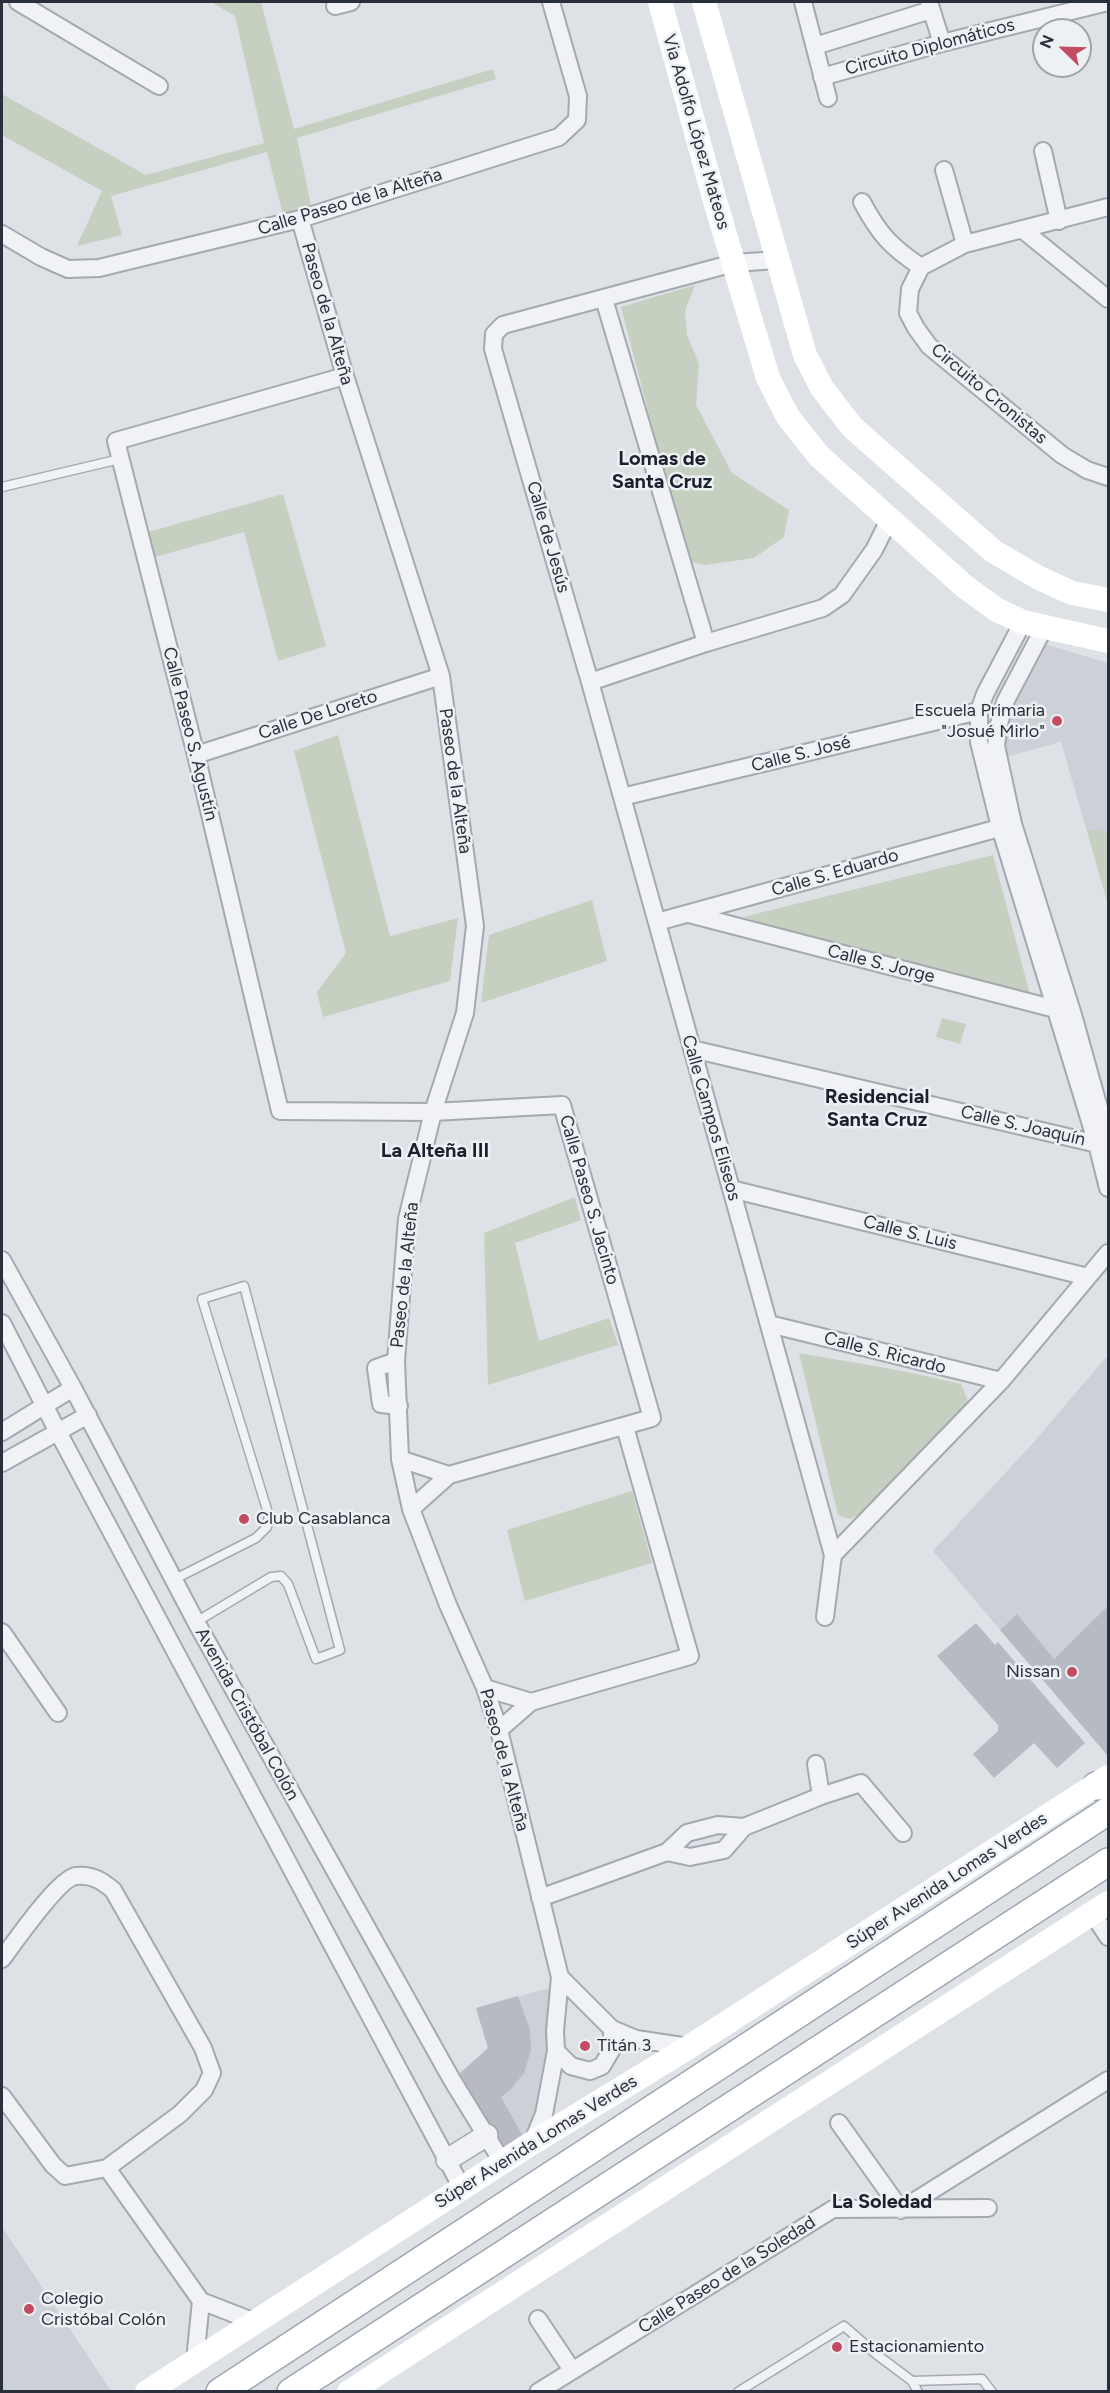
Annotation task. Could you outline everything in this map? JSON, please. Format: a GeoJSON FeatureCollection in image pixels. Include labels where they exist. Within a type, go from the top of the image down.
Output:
{"type":"FeatureCollection","features":[{"type":"Feature","properties":{"kind":"main road","name":"Via Adolfo López Mateos"},"geometry":{"type":"LineString","coordinates":[[660,2],[768,378],[788,417],[819,456],[964,586],[997,610],[1034,625],[1108,641]]}},
{"type":"Feature","properties":{"kind":"main road"},"geometry":{"type":"LineString","coordinates":[[704,2],[805,355],[822,388],[852,427],[993,551],[1039,578],[1072,593],[1108,600]]}},
{"type":"Feature","properties":{"kind":"main road","name":"Súper Avenida Lomas Verdes"},"geometry":{"type":"LineString","coordinates":[[147,2391],[532,2143],[689,2047],[1104,1783]]}},
{"type":"Feature","properties":{"kind":"main road","name":"Súper Avenida Lomas Verdes"},"geometry":{"type":"LineString","coordinates":[[220,2391],[1108,1811]]}},
{"type":"Feature","properties":{"kind":"main road"},"geometry":{"type":"LineString","coordinates":[[291,2391],[1108,1862]]}},
{"type":"Feature","properties":{"kind":"main road"},"geometry":{"type":"LineString","coordinates":[[349,2391],[1101,1909]]}},
{"type":"Feature","properties":{"kind":"street"},"geometry":{"type":"LineString","coordinates":[[18,2],[159,86]]}},
{"type":"Feature","properties":{"kind":"street","name":"Calle Paseo de la Alteña"},"geometry":{"type":"LineString","coordinates":[[2,234],[41,257],[68,269],[99,268],[300,219],[559,137],[577,120],[578,96],[551,2]]}},
{"type":"Feature","properties":{"kind":"street"},"geometry":{"type":"LineString","coordinates":[[803,2],[814,46]]}},
{"type":"Feature","properties":{"kind":"street","name":"Circuito Diplomáticos"},"geometry":{"type":"LineString","coordinates":[[822,77],[942,43],[1108,2]]}},
{"type":"Feature","properties":{"kind":"street"},"geometry":{"type":"LineString","coordinates":[[930,6],[942,43]]}},
{"type":"Feature","properties":{"kind":"street","name":"Circuito Diplomáticos"},"geometry":{"type":"LineString","coordinates":[[828,98],[814,46],[930,6]]}},
{"type":"Feature","properties":{"kind":"street"},"geometry":{"type":"LineString","coordinates":[[1043,151],[1059,221]]}},
{"type":"Feature","properties":{"kind":"street"},"geometry":{"type":"LineString","coordinates":[[944,170],[965,244]]}},
{"type":"Feature","properties":{"kind":"street"},"geometry":{"type":"LineString","coordinates":[[862,202],[876,228],[897,250],[921,267],[965,244],[1108,207]]}},
{"type":"Feature","properties":{"kind":"street","name":"Paseo de la Alteña"},"geometry":{"type":"LineString","coordinates":[[300,219],[345,376],[441,676],[475,926],[465,1012],[434,1112],[407,1219],[396,1361],[400,1459],[411,1509],[448,1605],[485,1688],[499,1730],[560,1977],[555,2031],[556,2050],[543,2114],[532,2143]]}},
{"type":"Feature","properties":{"kind":"street"},"geometry":{"type":"LineString","coordinates":[[1023,230],[1108,298]]}},
{"type":"Feature","properties":{"kind":"street","name":"Calle de Jesús"},"geometry":{"type":"LineString","coordinates":[[590,682],[493,348],[494,334],[503,325],[734,262],[777,260]]}},
{"type":"Feature","properties":{"kind":"street","name":"Circuito Cronistas"},"geometry":{"type":"LineString","coordinates":[[921,267],[910,289],[908,313],[929,346],[1062,455],[1087,470],[1108,477]]}},
{"type":"Feature","properties":{"kind":"street"},"geometry":{"type":"LineString","coordinates":[[604,299],[706,643]]}},
{"type":"Feature","properties":{"kind":"street"},"geometry":{"type":"LineString","coordinates":[[120,459],[116,441],[345,376]]}},
{"type":"Feature","properties":{"kind":"street","name":"Calle Paseo S. Agustín"},"geometry":{"type":"LineString","coordinates":[[120,459],[196,755],[280,1111],[434,1112]]}},
{"type":"Feature","properties":{"kind":"street"},"geometry":{"type":"LineString","coordinates":[[590,682],[706,643],[823,608],[842,595],[874,550],[889,520]]}},
{"type":"Feature","properties":{"kind":"street"},"geometry":{"type":"LineString","coordinates":[[1034,625],[985,694],[979,711],[979,742],[1073,1015],[1105,1143],[1108,1188]]}},
{"type":"Feature","properties":{"kind":"street"},"geometry":{"type":"LineString","coordinates":[[1034,625],[999,724],[996,746],[1006,825],[1056,1009],[1105,1143]]}},
{"type":"Feature","properties":{"kind":"street","name":"Calle De Loreto"},"geometry":{"type":"LineString","coordinates":[[196,755],[441,676]]}},
{"type":"Feature","properties":{"kind":"street","name":"Calle Campos Eliseos"},"geometry":{"type":"LineString","coordinates":[[590,682],[833,1555],[825,1617]]}},
{"type":"Feature","properties":{"kind":"street","name":"Calle S. José"},"geometry":{"type":"LineString","coordinates":[[622,797],[979,711]]}},
{"type":"Feature","properties":{"kind":"street","name":"Calle S. Eduardo"},"geometry":{"type":"LineString","coordinates":[[657,922],[1006,825]]}},
{"type":"Feature","properties":{"kind":"street","name":"Calle S. Jorge"},"geometry":{"type":"LineString","coordinates":[[689,914],[1073,1015]]}},
{"type":"Feature","properties":{"kind":"street","name":"Calle S. Joaquín"},"geometry":{"type":"LineString","coordinates":[[692,1049],[1105,1143]]}},
{"type":"Feature","properties":{"kind":"street","name":"Calle Paseo S. Jacinto"},"geometry":{"type":"LineString","coordinates":[[434,1112],[562,1105],[652,1418],[625,1427]]}},
{"type":"Feature","properties":{"kind":"street","name":"Calle S. Luis"},"geometry":{"type":"LineString","coordinates":[[731,1189],[1088,1277]]}},
{"type":"Feature","properties":{"kind":"street"},"geometry":{"type":"LineString","coordinates":[[833,1555],[1001,1381],[1108,1253]]}},
{"type":"Feature","properties":{"kind":"street","name":"Avenida Cristóbal Colón"},"geometry":{"type":"LineString","coordinates":[[2,1260],[88,1415],[196,1622],[452,2080],[488,2135],[503,2163]]}},
{"type":"Feature","properties":{"kind":"street","name":"Avenida Cristóbal Colón"},"geometry":{"type":"LineString","coordinates":[[2,1323],[462,2188]]}},
{"type":"Feature","properties":{"kind":"street","name":"Calle S. Ricardo"},"geometry":{"type":"LineString","coordinates":[[769,1324],[1001,1381]]}},
{"type":"Feature","properties":{"kind":"street"},"geometry":{"type":"LineString","coordinates":[[2,1432],[73,1388]]}},
{"type":"Feature","properties":{"kind":"street"},"geometry":{"type":"LineString","coordinates":[[2,1463],[88,1415]]}},
{"type":"Feature","properties":{"kind":"street"},"geometry":{"type":"LineString","coordinates":[[411,1509],[449,1475],[625,1427],[690,1656],[531,1702],[499,1730]]}},
{"type":"Feature","properties":{"kind":"street"},"geometry":{"type":"LineString","coordinates":[[400,1459],[449,1475]]}},
{"type":"Feature","properties":{"kind":"street"},"geometry":{"type":"LineString","coordinates":[[2,1632],[58,1713]]}},
{"type":"Feature","properties":{"kind":"street"},"geometry":{"type":"LineString","coordinates":[[485,1688],[531,1702]]}},
{"type":"Feature","properties":{"kind":"street"},"geometry":{"type":"LineString","coordinates":[[816,1764],[821,1796]]}},
{"type":"Feature","properties":{"kind":"street"},"geometry":{"type":"LineString","coordinates":[[540,1898],[667,1852],[687,1833],[718,1826],[744,1827],[821,1796],[861,1783],[903,1833]]}},
{"type":"Feature","properties":{"kind":"street"},"geometry":{"type":"LineString","coordinates":[[667,1852],[690,1857],[724,1850],[744,1827]]}},
{"type":"Feature","properties":{"kind":"street"},"geometry":{"type":"LineString","coordinates":[[2,1959],[58,1887],[74,1876],[97,1877],[113,1890],[203,2048],[212,2073],[204,2090],[180,2114],[107,2168],[65,2176],[53,2164],[2,2096]]}},
{"type":"Feature","properties":{"kind":"street"},"geometry":{"type":"LineString","coordinates":[[1101,1909],[1108,1937]]}},
{"type":"Feature","properties":{"kind":"street"},"geometry":{"type":"LineString","coordinates":[[560,1977],[612,2030],[636,2039],[689,2047]]}},
{"type":"Feature","properties":{"kind":"street"},"geometry":{"type":"LineString","coordinates":[[556,2050],[571,2066],[590,2071],[602,2066],[612,2049],[612,2030]]}},
{"type":"Feature","properties":{"kind":"street"},"geometry":{"type":"LineString","coordinates":[[839,2123],[901,2210],[1108,2080]]}},
{"type":"Feature","properties":{"kind":"street"},"geometry":{"type":"LineString","coordinates":[[447,2160],[488,2135]]}},
{"type":"Feature","properties":{"kind":"street"},"geometry":{"type":"LineString","coordinates":[[107,2168],[201,2301],[255,2322]]}},
{"type":"Feature","properties":{"kind":"street","name":"Calle Paseo de la Soledad"},"geometry":{"type":"LineString","coordinates":[[538,2391],[833,2209],[988,2208]]}},
{"type":"Feature","properties":{"kind":"street"},"geometry":{"type":"LineString","coordinates":[[195,2360],[201,2301]]}},
{"type":"Feature","properties":{"kind":"street"},"geometry":{"type":"LineString","coordinates":[[538,2319],[572,2370]]}},
{"type":"Feature","properties":{"kind":"lane"},"geometry":{"type":"LineString","coordinates":[[2,487],[120,459]]}},
{"type":"Feature","properties":{"kind":"lane"},"geometry":{"type":"LineString","coordinates":[[173,1580],[256,1538],[267,1527],[269,1516],[202,1299],[244,1286],[340,1650],[316,1659],[288,1584],[281,1576],[271,1577],[196,1622]]}},
{"type":"Feature","properties":{"kind":"lane"},"geometry":{"type":"LineString","coordinates":[[738,2391],[844,2326],[912,2381],[918,2391]]}},
{"type":"Feature","properties":{"kind":"lane"},"geometry":{"type":"LineString","coordinates":[[912,2381],[982,2379],[992,2391]]}},
{"type":"Feature","properties":{"kind":"shaded area","name":"Escuela Primaria \"Josué Mirlo\""},"geometry":{"type":"Polygon","coordinates":[[[1038,642],[1108,663],[1108,832],[1086,828],[1061,742],[1002,758],[1009,701],[1038,642]]]}},
{"type":"Feature","properties":{"kind":"shaded area","name":"Nissan"},"geometry":{"type":"Polygon","coordinates":[[[1108,1355],[1108,1756],[933,1551],[1033,1443],[1108,1355]]]}},
{"type":"Feature","properties":{"kind":"shaded area"},"geometry":{"type":"Polygon","coordinates":[[[557,1986],[543,2114],[503,2161],[457,2077],[488,2048],[476,2008],[557,1986]]]}},
{"type":"Feature","properties":{"kind":"shaded area","name":"Colegio Cristóbal Colón"},"geometry":{"type":"Polygon","coordinates":[[[2,2227],[111,2391],[2,2391],[2,2227]]]}},
{"type":"Feature","properties":{"kind":"green space"},"geometry":{"type":"Polygon","coordinates":[[[211,2],[261,2],[294,129],[493,69],[496,79],[297,138],[313,215],[285,223],[267,152],[111,196],[122,235],[77,246],[102,191],[2,135],[2,94],[146,175],[264,143],[235,16],[211,2]]]}},
{"type":"Feature","properties":{"kind":"green space"},"geometry":{"type":"Polygon","coordinates":[[[695,285],[685,311],[687,335],[699,364],[696,405],[732,473],[789,510],[784,537],[754,558],[705,565],[687,561],[621,307],[695,285]]]}},
{"type":"Feature","properties":{"kind":"green space"},"geometry":{"type":"Polygon","coordinates":[[[283,494],[326,646],[278,661],[244,532],[155,557],[148,532],[283,494]]]}},
{"type":"Feature","properties":{"kind":"green space"},"geometry":{"type":"Polygon","coordinates":[[[338,735],[390,936],[458,918],[450,981],[323,1017],[317,992],[346,953],[294,751],[338,735]]]}},
{"type":"Feature","properties":{"kind":"green space"},"geometry":{"type":"Polygon","coordinates":[[[1086,828],[1108,832],[1108,905],[1086,828]]]}},
{"type":"Feature","properties":{"kind":"green space"},"geometry":{"type":"Polygon","coordinates":[[[993,855],[1031,998],[988,989],[743,917],[993,855]]]}},
{"type":"Feature","properties":{"kind":"green space"},"geometry":{"type":"Polygon","coordinates":[[[592,900],[607,961],[481,1003],[489,935],[592,900]]]}},
{"type":"Feature","properties":{"kind":"green space"},"geometry":{"type":"Polygon","coordinates":[[[942,1018],[966,1024],[960,1044],[936,1037],[942,1018]]]}},
{"type":"Feature","properties":{"kind":"green space"},"geometry":{"type":"Polygon","coordinates":[[[575,1197],[581,1220],[515,1243],[539,1341],[609,1318],[618,1345],[488,1385],[484,1233],[575,1197]]]}},
{"type":"Feature","properties":{"kind":"green space"},"geometry":{"type":"Polygon","coordinates":[[[799,1353],[903,1371],[961,1384],[968,1401],[941,1437],[861,1513],[850,1519],[838,1515],[799,1353]]]}},
{"type":"Feature","properties":{"kind":"green space"},"geometry":{"type":"Polygon","coordinates":[[[632,1491],[652,1563],[525,1601],[507,1530],[632,1491]]]}},
{"type":"Feature","properties":{"kind":"building","name":"Nissan"},"geometry":{"type":"Polygon","coordinates":[[[1108,1606],[1108,1756],[1000,1630],[1017,1614],[1054,1659],[1108,1606]]]}},
{"type":"Feature","properties":{"kind":"building"},"geometry":{"type":"Polygon","coordinates":[[[976,1623],[995,1645],[998,1642],[1085,1743],[1057,1768],[1034,1743],[994,1778],[973,1754],[998,1731],[998,1725],[937,1656],[976,1623]]]}},
{"type":"Feature","properties":{"kind":"building"},"geometry":{"type":"Polygon","coordinates":[[[518,1996],[530,2030],[531,2050],[524,2073],[501,2097],[524,2138],[502,2150],[460,2073],[488,2048],[476,2008],[518,1996]]]}},
{"type":"Feature","properties":{"kind":"place","name":"Escuela Primaria \"Josué Mirlo\""},"geometry":{"type":"Point","coordinates":[1057,721]}},
{"type":"Feature","properties":{"kind":"place","name":"Club Casablanca"},"geometry":{"type":"Point","coordinates":[244,1519]}},
{"type":"Feature","properties":{"kind":"place","name":"Nissan"},"geometry":{"type":"Point","coordinates":[1072,1672]}},
{"type":"Feature","properties":{"kind":"place","name":"Titán 3"},"geometry":{"type":"Point","coordinates":[585,2046]}},
{"type":"Feature","properties":{"kind":"place","name":"Colegio Cristóbal Colón"},"geometry":{"type":"Point","coordinates":[29,2309]}},
{"type":"Feature","properties":{"kind":"place","name":"Estacionamiento"},"geometry":{"type":"Point","coordinates":[837,2347]}},
{"type":"Feature","properties":{"kind":"district","name":"Lomas de Santa Cruz"},"geometry":{"type":"Point","coordinates":[662,470]}},
{"type":"Feature","properties":{"kind":"district","name":"Residencial Santa Cruz"},"geometry":{"type":"Point","coordinates":[877,1108]}},
{"type":"Feature","properties":{"kind":"district","name":"La Alteña III"},"geometry":{"type":"Point","coordinates":[435,1151]}},
{"type":"Feature","properties":{"kind":"district","name":"La Soledad"},"geometry":{"type":"Point","coordinates":[882,2202]}}]}
